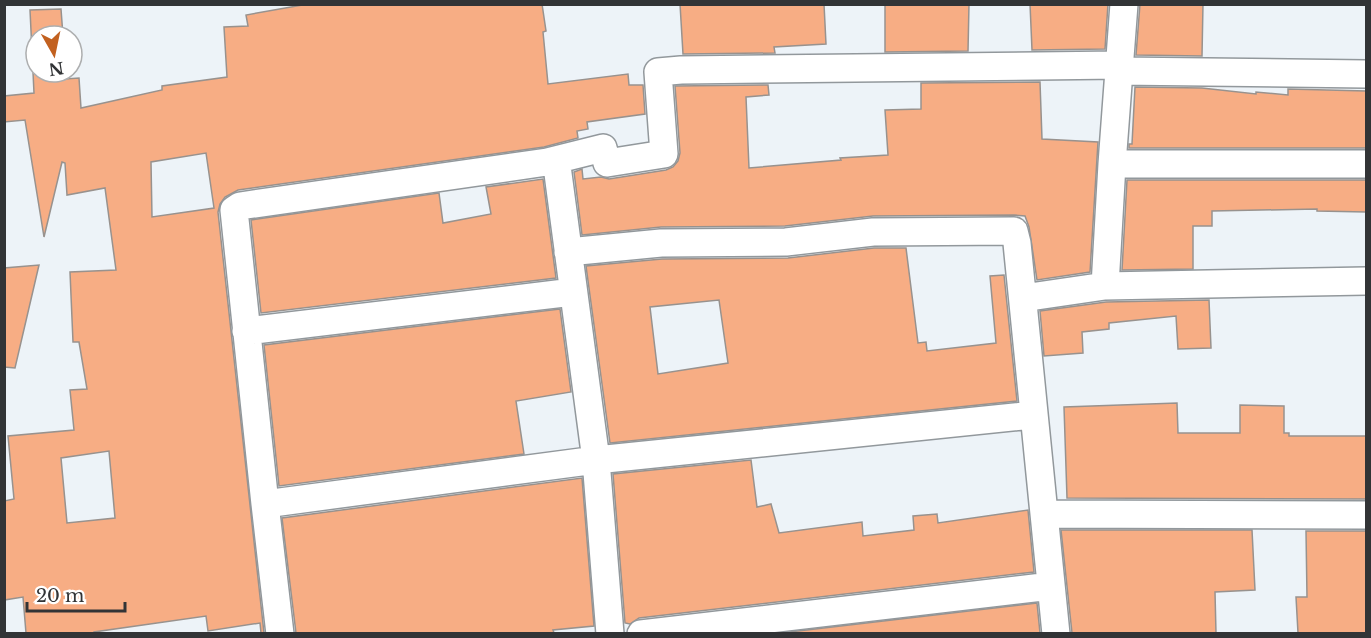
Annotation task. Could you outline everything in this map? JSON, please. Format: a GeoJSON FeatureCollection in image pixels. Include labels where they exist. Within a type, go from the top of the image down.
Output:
{"type":"FeatureCollection","features":[{"type":"Feature","properties":{"kind":"street"},"geometry":{"type":"LineString","coordinates":[[1105,286],[1124,4]]}},
{"type":"Feature","properties":{"kind":"street"},"geometry":{"type":"LineString","coordinates":[[280,633],[234,217],[234,210],[240,206],[547,162],[603,148],[607,163],[664,154],[658,72],[681,70],[1119,68],[1366,74]]}},
{"type":"Feature","properties":{"kind":"street"},"geometry":{"type":"LineString","coordinates":[[547,162],[557,166],[596,460],[609,633]]}},
{"type":"Feature","properties":{"kind":"street"},"geometry":{"type":"LineString","coordinates":[[1112,164],[1366,164]]}},
{"type":"Feature","properties":{"kind":"street"},"geometry":{"type":"LineString","coordinates":[[568,252],[661,243],[786,242],[873,232],[1014,231],[1023,298],[1056,633]]}},
{"type":"Feature","properties":{"kind":"street"},"geometry":{"type":"LineString","coordinates":[[1023,298],[1105,286],[1366,281]]}},
{"type":"Feature","properties":{"kind":"street"},"geometry":{"type":"LineString","coordinates":[[246,331],[573,292]]}},
{"type":"Feature","properties":{"kind":"street"},"geometry":{"type":"LineString","coordinates":[[265,504],[596,460],[1033,415]]}},
{"type":"Feature","properties":{"kind":"street"},"geometry":{"type":"LineString","coordinates":[[1044,514],[1366,515]]}},
{"type":"Feature","properties":{"kind":"street"},"geometry":{"type":"LineString","coordinates":[[641,633],[1051,586]]}},
{"type":"Feature","properties":{"kind":"building"},"geometry":{"type":"Polygon","coordinates":[[[308,4],[542,4],[546,31],[543,32],[548,84],[628,74],[629,85],[643,85],[645,114],[587,122],[588,129],[577,131],[578,138],[544,147],[238,190],[225,197],[218,212],[264,633],[261,633],[260,623],[208,631],[206,616],[94,633],[26,633],[23,597],[4,600],[4,501],[14,499],[8,436],[74,430],[70,390],[87,389],[79,342],[73,342],[70,272],[116,270],[105,188],[67,195],[65,163],[62,162],[44,237],[25,120],[4,122],[4,96],[34,93],[34,84],[79,84],[81,108],[162,90],[162,86],[227,77],[224,27],[248,26],[246,15],[308,4]],[[206,153],[151,162],[152,217],[214,208],[206,153]],[[109,451],[61,458],[67,523],[115,518],[109,451]]]}},
{"type":"Feature","properties":{"kind":"building"},"geometry":{"type":"Polygon","coordinates":[[[680,4],[824,4],[826,44],[774,47],[775,53],[683,54],[680,4]]]}},
{"type":"Feature","properties":{"kind":"building"},"geometry":{"type":"Polygon","coordinates":[[[885,4],[969,4],[968,51],[885,52],[885,4]]]}},
{"type":"Feature","properties":{"kind":"building"},"geometry":{"type":"Polygon","coordinates":[[[1030,4],[1108,4],[1105,49],[1032,50],[1030,4]]]}},
{"type":"Feature","properties":{"kind":"building"},"geometry":{"type":"Polygon","coordinates":[[[1140,4],[1203,4],[1202,56],[1136,55],[1140,4]]]}},
{"type":"Feature","properties":{"kind":"building"},"geometry":{"type":"Polygon","coordinates":[[[61,9],[62,24],[31,24],[30,10],[61,9]]]}},
{"type":"Feature","properties":{"kind":"building"},"geometry":{"type":"Polygon","coordinates":[[[1040,82],[1042,139],[1098,142],[1090,272],[1037,280],[1029,227],[1025,216],[1014,215],[873,216],[785,226],[661,227],[582,235],[574,172],[582,169],[583,179],[601,177],[609,179],[666,170],[678,161],[680,153],[675,86],[768,85],[769,95],[746,97],[749,168],[888,155],[885,110],[921,109],[921,83],[1040,82]]]}},
{"type":"Feature","properties":{"kind":"building"},"geometry":{"type":"Polygon","coordinates":[[[1135,87],[1202,88],[1288,95],[1288,89],[1366,91],[1366,148],[1129,148],[1129,144],[1132,144],[1135,87]]]}},
{"type":"Feature","properties":{"kind":"building"},"geometry":{"type":"Polygon","coordinates":[[[543,179],[556,278],[261,313],[251,220],[439,193],[443,223],[491,214],[486,187],[543,179]]]}},
{"type":"Feature","properties":{"kind":"building"},"geometry":{"type":"Polygon","coordinates":[[[1127,180],[1366,180],[1366,212],[1317,211],[1317,209],[1212,211],[1212,226],[1193,226],[1193,269],[1122,270],[1127,180]]]}},
{"type":"Feature","properties":{"kind":"building"},"geometry":{"type":"Polygon","coordinates":[[[874,248],[906,248],[918,343],[926,342],[927,351],[996,343],[990,276],[1004,275],[1017,401],[610,443],[586,266],[662,259],[788,258],[874,248]],[[719,300],[650,307],[658,374],[728,363],[719,300]]]}},
{"type":"Feature","properties":{"kind":"building"},"geometry":{"type":"Polygon","coordinates":[[[39,265],[15,368],[4,367],[4,268],[39,265]]]}},
{"type":"Feature","properties":{"kind":"building"},"geometry":{"type":"Polygon","coordinates":[[[1209,300],[1211,348],[1178,349],[1176,316],[1109,323],[1109,329],[1082,332],[1083,353],[1044,356],[1040,311],[1106,302],[1209,300]]]}},
{"type":"Feature","properties":{"kind":"building"},"geometry":{"type":"Polygon","coordinates":[[[560,309],[571,392],[516,401],[524,454],[279,486],[264,345],[560,309]]]}},
{"type":"Feature","properties":{"kind":"building"},"geometry":{"type":"Polygon","coordinates":[[[1177,403],[1178,433],[1240,433],[1240,405],[1284,406],[1284,433],[1289,433],[1289,436],[1366,436],[1366,499],[1067,498],[1064,407],[1177,403]]]}},
{"type":"Feature","properties":{"kind":"building"},"geometry":{"type":"Polygon","coordinates":[[[751,460],[757,507],[771,504],[779,533],[862,522],[863,536],[914,530],[913,516],[937,514],[938,523],[1028,510],[1034,572],[639,618],[630,624],[625,623],[613,474],[751,460]]]}},
{"type":"Feature","properties":{"kind":"building"},"geometry":{"type":"Polygon","coordinates":[[[582,478],[594,626],[553,630],[554,633],[296,633],[282,518],[582,478]]]}},
{"type":"Feature","properties":{"kind":"building"},"geometry":{"type":"Polygon","coordinates":[[[1061,530],[1252,530],[1255,590],[1215,592],[1216,633],[1072,633],[1061,530]]]}},
{"type":"Feature","properties":{"kind":"building"},"geometry":{"type":"Polygon","coordinates":[[[1306,531],[1366,531],[1366,633],[1298,633],[1296,597],[1307,597],[1306,531]]]}},
{"type":"Feature","properties":{"kind":"building"},"geometry":{"type":"Polygon","coordinates":[[[1037,603],[1040,633],[781,633],[1037,603]]]}}]}
